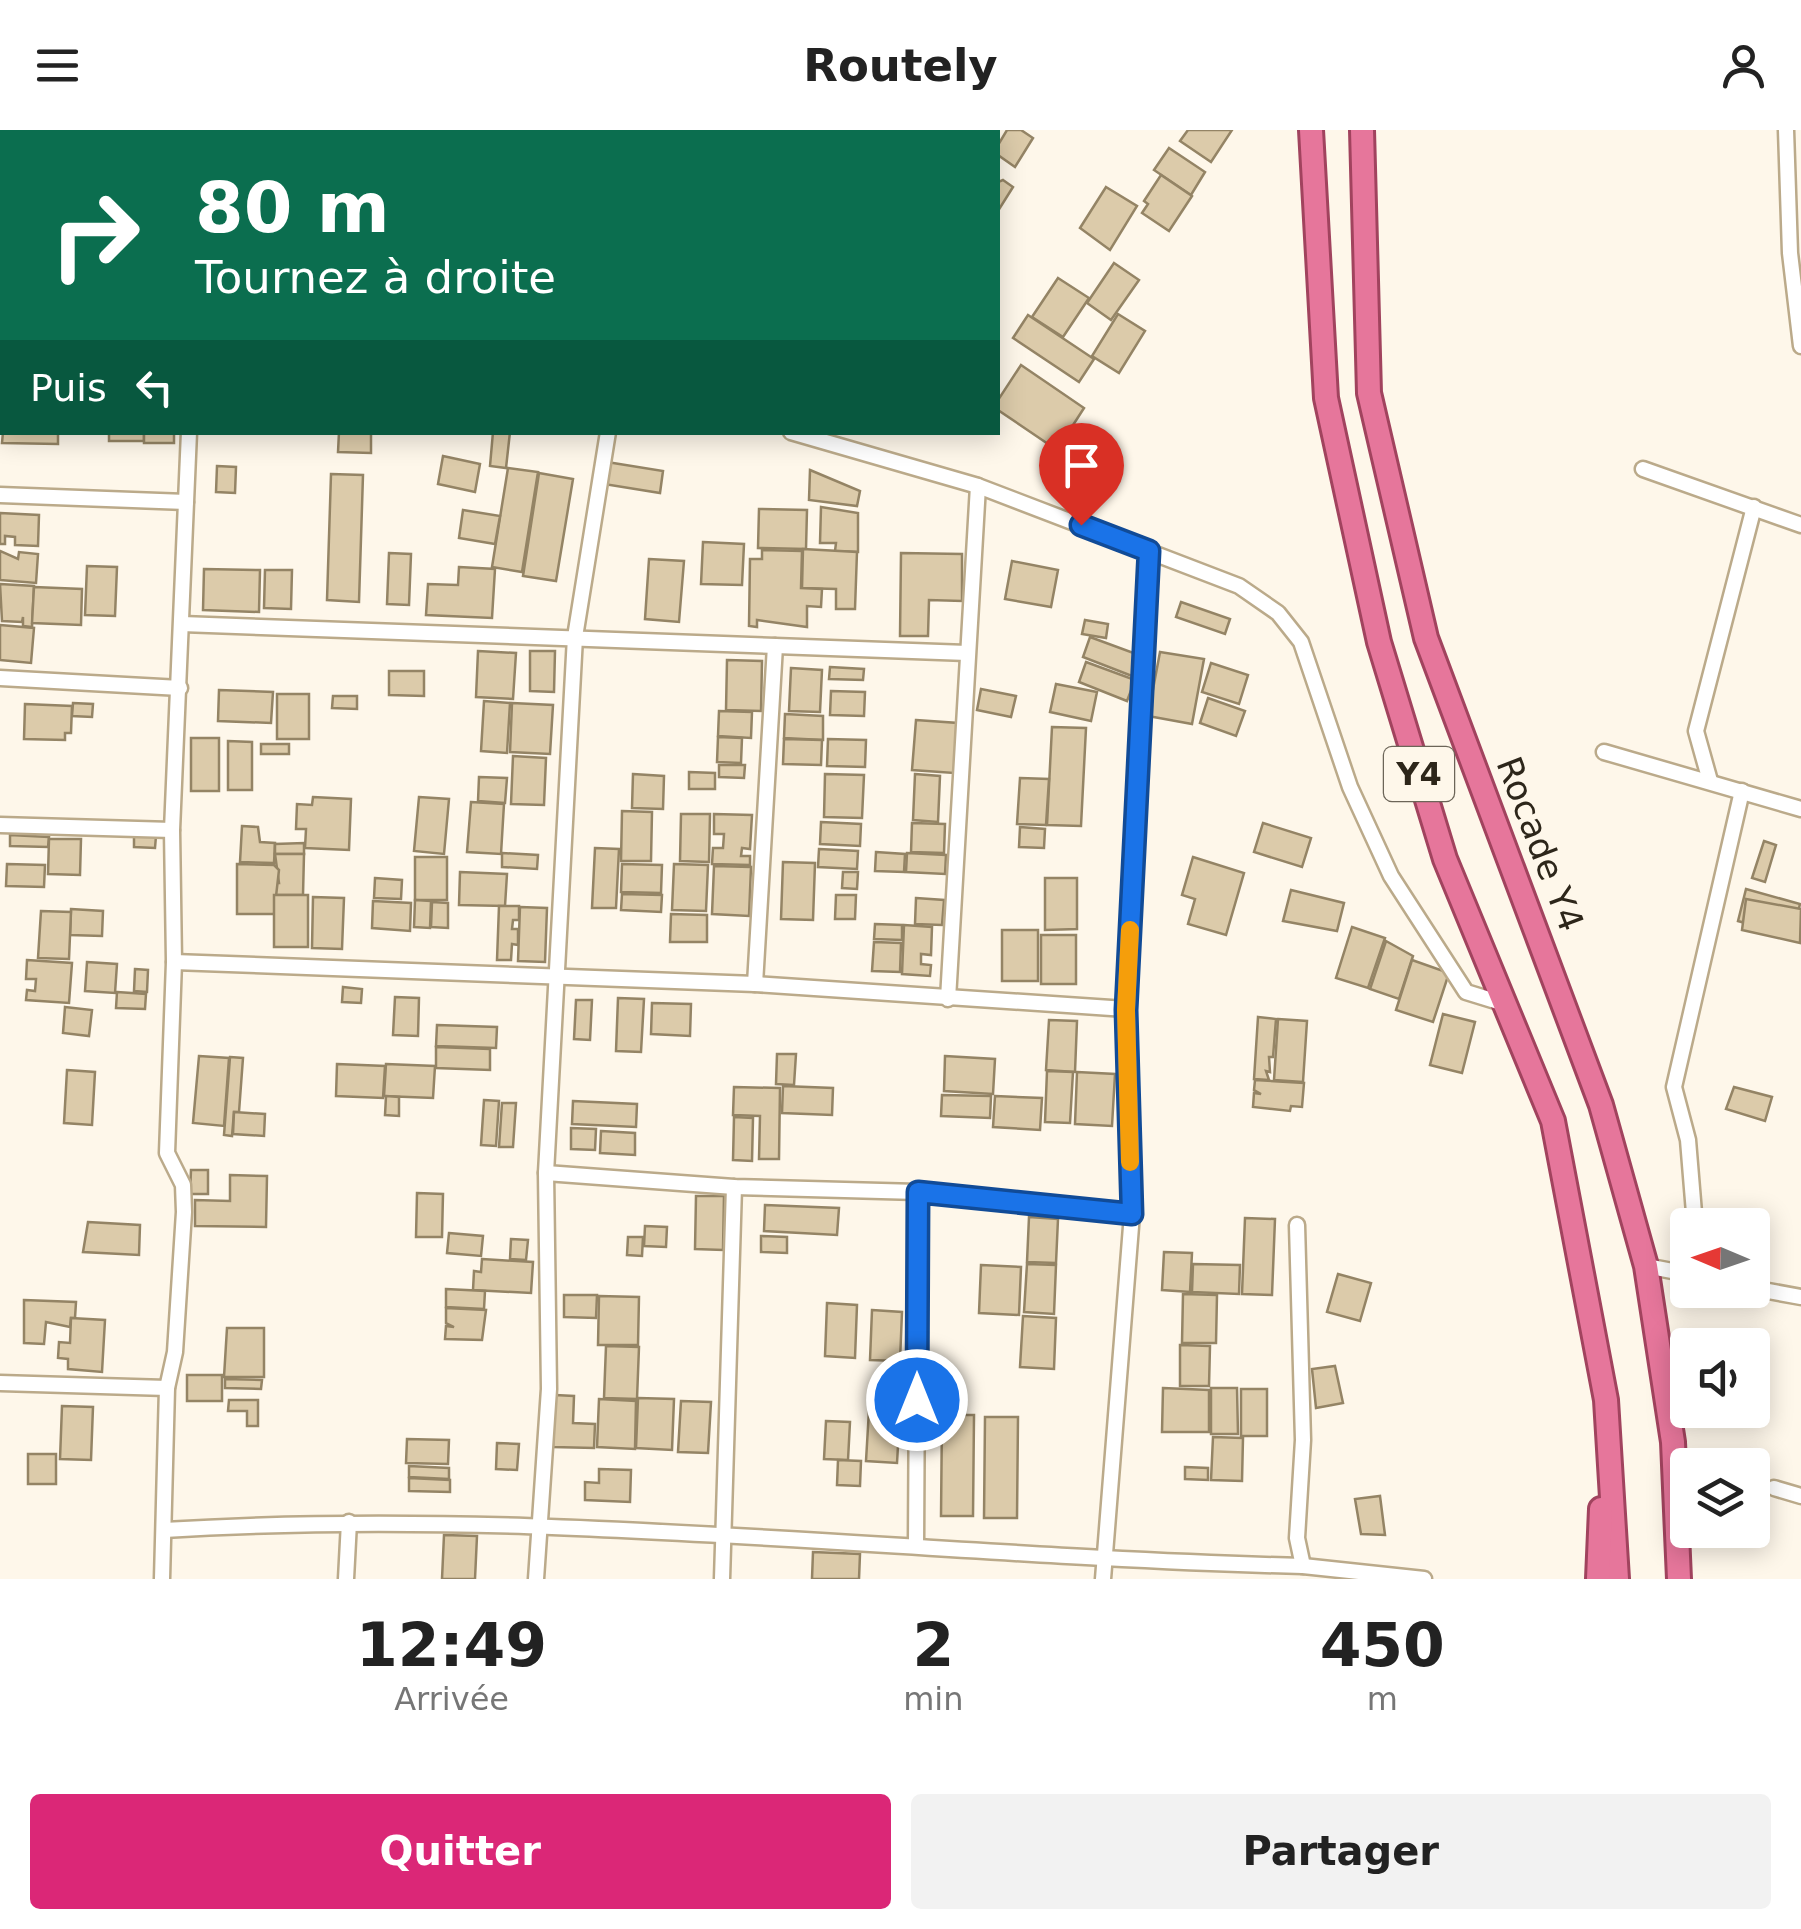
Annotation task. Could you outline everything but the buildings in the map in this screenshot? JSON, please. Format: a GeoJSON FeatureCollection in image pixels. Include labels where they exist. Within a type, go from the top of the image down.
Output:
{"type":"FeatureCollection","features":[{"type":"Feature","properties":{"kind":"highway","name":"Y4"},"geometry":{"type":"LineString","coordinates":[[1311,130],[1326,398],[1378,642],[1446,859],[1553,1121],[1606,1400],[1617,1579]]}},
{"type":"Feature","properties":{"kind":"highway","name":"Rocade Y4"},"geometry":{"type":"LineString","coordinates":[[1362,130],[1370,394],[1426,638],[1601,1105],[1646,1266],[1672,1442],[1679,1579]]}},
{"type":"Feature","properties":{"kind":"highway"},"geometry":{"type":"LineString","coordinates":[[1598,1579],[1606,1400]]}},
{"type":"Feature","properties":{"kind":"street"},"geometry":{"type":"LineString","coordinates":[[1786,130],[1790,253],[1801,346]]}},
{"type":"Feature","properties":{"kind":"street"},"geometry":{"type":"LineString","coordinates":[[162,1579],[167,1388],[176,1352],[184,1212],[183,1185],[166,1152],[174,962],[172,830],[189,435]]}},
{"type":"Feature","properties":{"kind":"street"},"geometry":{"type":"LineString","coordinates":[[536,1579],[549,1389],[546,1173],[575,637],[608,435]]}},
{"type":"Feature","properties":{"kind":"street"},"geometry":{"type":"LineString","coordinates":[[801,435],[978,486],[1239,586],[1292,627],[1301,642],[1350,787],[1391,876],[1466,992],[1506,1004]]}},
{"type":"Feature","properties":{"kind":"street"},"geometry":{"type":"LineString","coordinates":[[1643,469],[1801,526]]}},
{"type":"Feature","properties":{"kind":"street"},"geometry":{"type":"LineString","coordinates":[[948,999],[978,486]]}},
{"type":"Feature","properties":{"kind":"street"},"geometry":{"type":"LineString","coordinates":[[0,494],[186,502]]}},
{"type":"Feature","properties":{"kind":"street"},"geometry":{"type":"LineString","coordinates":[[1710,781],[1696,731],[1754,507]]}},
{"type":"Feature","properties":{"kind":"street"},"geometry":{"type":"LineString","coordinates":[[1103,1579],[1132,1214],[1126,1010],[1149,551]]}},
{"type":"Feature","properties":{"kind":"street"},"geometry":{"type":"LineString","coordinates":[[182,624],[967,652]]}},
{"type":"Feature","properties":{"kind":"street"},"geometry":{"type":"LineString","coordinates":[[755,984],[775,646]]}},
{"type":"Feature","properties":{"kind":"street"},"geometry":{"type":"LineString","coordinates":[[0,678],[180,688]]}},
{"type":"Feature","properties":{"kind":"street"},"geometry":{"type":"LineString","coordinates":[[1604,752],[1801,809]]}},
{"type":"Feature","properties":{"kind":"street"},"geometry":{"type":"LineString","coordinates":[[1694,1208],[1688,1140],[1674,1087],[1742,792]]}},
{"type":"Feature","properties":{"kind":"street"},"geometry":{"type":"LineString","coordinates":[[0,825],[172,830]]}},
{"type":"Feature","properties":{"kind":"street"},"geometry":{"type":"LineString","coordinates":[[174,962],[557,980],[755,984],[1126,1010]]}},
{"type":"Feature","properties":{"kind":"street"},"geometry":{"type":"LineString","coordinates":[[546,1173],[734,1187],[918,1192],[1132,1214]]}},
{"type":"Feature","properties":{"kind":"street"},"geometry":{"type":"LineString","coordinates":[[722,1579],[734,1187]]}},
{"type":"Feature","properties":{"kind":"street"},"geometry":{"type":"LineString","coordinates":[[916,1545],[918,1192]]}},
{"type":"Feature","properties":{"kind":"street"},"geometry":{"type":"LineString","coordinates":[[1297,1226],[1302,1440],[1297,1538],[1303,1566]]}},
{"type":"Feature","properties":{"kind":"street"},"geometry":{"type":"LineString","coordinates":[[1646,1266],[1670,1271]]}},
{"type":"Feature","properties":{"kind":"street"},"geometry":{"type":"LineString","coordinates":[[1770,1291],[1801,1297]]}},
{"type":"Feature","properties":{"kind":"street"},"geometry":{"type":"LineString","coordinates":[[0,1383],[167,1388]]}},
{"type":"Feature","properties":{"kind":"street"},"geometry":{"type":"LineString","coordinates":[[1774,1488],[1801,1496]]}},
{"type":"Feature","properties":{"kind":"street"},"geometry":{"type":"LineString","coordinates":[[164,1530],[349,1522],[538,1528],[1303,1566],[1424,1579]]}},
{"type":"Feature","properties":{"kind":"street"},"geometry":{"type":"LineString","coordinates":[[346,1579],[349,1522]]}},
{"type":"Feature","properties":{"kind":"slow traffic"},"geometry":{"type":"LineString","coordinates":[[1130,930],[1126,1010],[1130,1162]]}},
{"type":"Feature","properties":{"kind":"route"},"geometry":{"type":"LineString","coordinates":[[917,1400],[918,1192],[1132,1214],[1126,1010],[1149,551],[1081,525]]}}]}
